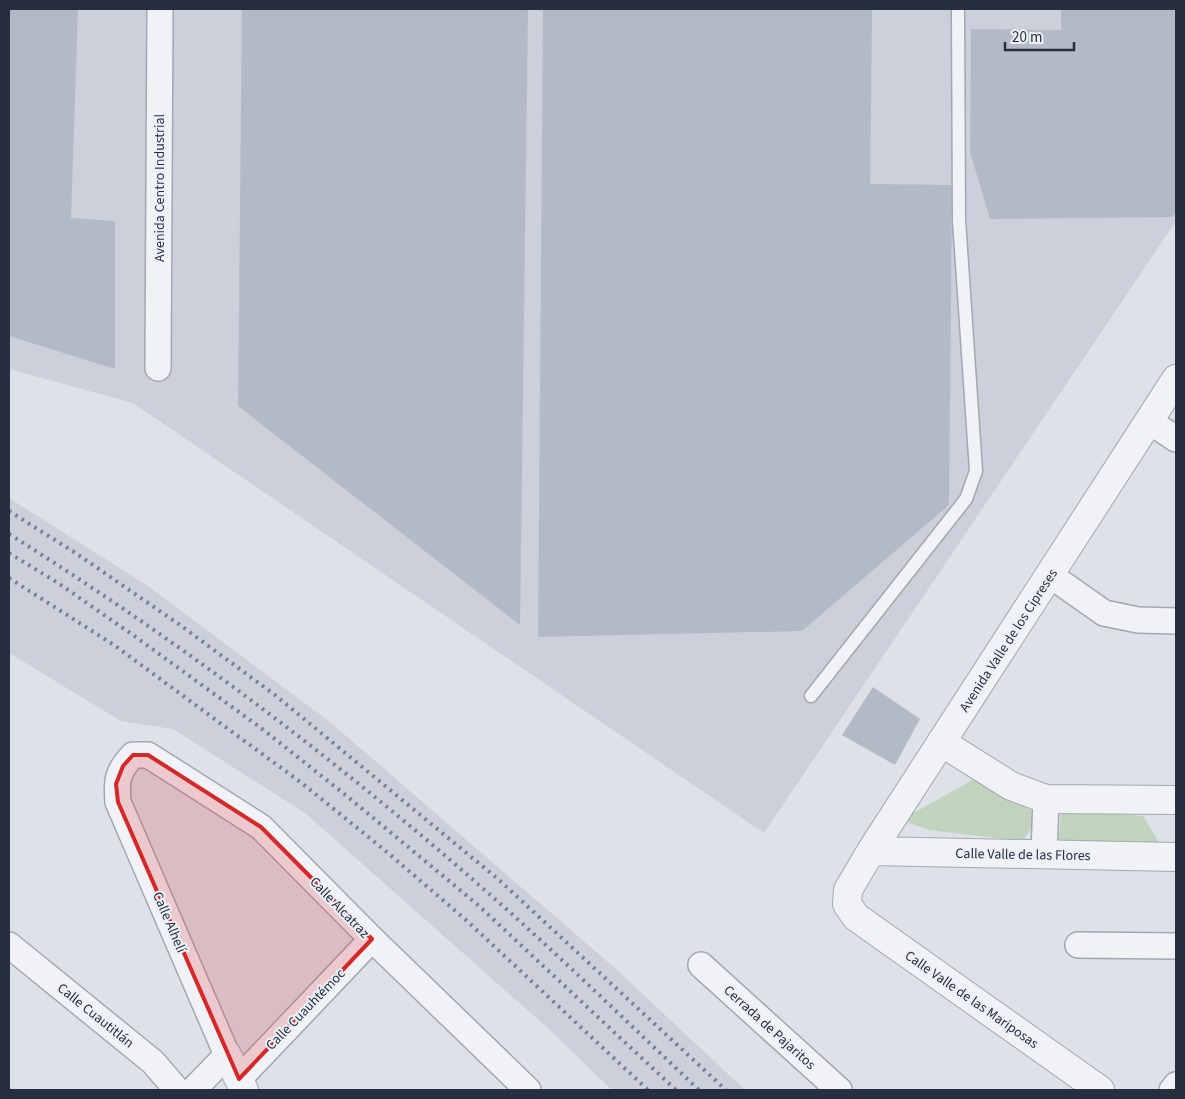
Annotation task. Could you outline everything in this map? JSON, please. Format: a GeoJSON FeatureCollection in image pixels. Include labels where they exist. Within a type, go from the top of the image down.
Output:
{"type":"FeatureCollection","features":[{"type":"Feature","properties":{"kind":"street","name":"Avenida Centro Industrial"},"geometry":{"type":"LineString","coordinates":[[158,368],[160,9]]}},
{"type":"Feature","properties":{"kind":"street","name":"Avenida Valle de los Cipreses"},"geometry":{"type":"LineString","coordinates":[[847,904],[848,890],[870,851],[1176,379]]}},
{"type":"Feature","properties":{"kind":"street"},"geometry":{"type":"LineString","coordinates":[[1149,421],[1176,439]]}},
{"type":"Feature","properties":{"kind":"street"},"geometry":{"type":"LineString","coordinates":[[1050,575],[1104,613],[1138,620],[1176,621]]}},
{"type":"Feature","properties":{"kind":"street"},"geometry":{"type":"LineString","coordinates":[[941,742],[1011,786],[1046,798],[1176,800]]}},
{"type":"Feature","properties":{"kind":"street","name":"Calle Alcatraz"},"geometry":{"type":"LineString","coordinates":[[133,755],[148,754],[262,827],[372,940],[528,1090]]}},
{"type":"Feature","properties":{"kind":"street","name":"Calle Alhelí"},"geometry":{"type":"LineString","coordinates":[[133,755],[123,766],[116,784],[118,802],[241,1085]]}},
{"type":"Feature","properties":{"kind":"street"},"geometry":{"type":"LineString","coordinates":[[1044,854],[1046,798]]}},
{"type":"Feature","properties":{"kind":"street","name":"Calle Valle de las Flores"},"geometry":{"type":"LineString","coordinates":[[870,851],[1176,857]]}},
{"type":"Feature","properties":{"kind":"street","name":"Calle Valle de las Mariposas"},"geometry":{"type":"LineString","coordinates":[[847,904],[856,917],[1100,1090]]}},
{"type":"Feature","properties":{"kind":"street","name":"Calle Cuauhtémoc"},"geometry":{"type":"LineString","coordinates":[[241,1085],[372,940]]}},
{"type":"Feature","properties":{"kind":"street","name":"Calle Cuautitlán"},"geometry":{"type":"LineString","coordinates":[[9,945],[153,1062],[177,1090]]}},
{"type":"Feature","properties":{"kind":"street"},"geometry":{"type":"LineString","coordinates":[[1078,945],[1176,946]]}},
{"type":"Feature","properties":{"kind":"street","name":"Cerrada de Pajaritos"},"geometry":{"type":"LineString","coordinates":[[701,965],[839,1090]]}},
{"type":"Feature","properties":{"kind":"street"},"geometry":{"type":"LineString","coordinates":[[193,1090],[227,1054]]}},
{"type":"Feature","properties":{"kind":"street"},"geometry":{"type":"LineString","coordinates":[[1172,1090],[1176,1085]]}},
{"type":"Feature","properties":{"kind":"lane"},"geometry":{"type":"LineString","coordinates":[[811,696],[966,498],[976,471],[959,220],[958,9]]}},
{"type":"Feature","properties":{"kind":"highlighted area"},"geometry":{"type":"Polygon","coordinates":[[[133,755],[148,755],[261,827],[372,939],[239,1079],[118,802],[116,784],[123,766],[133,755]]]}},
{"type":"Feature","properties":{"kind":"shaded area"},"geometry":{"type":"Polygon","coordinates":[[[9,9],[1176,9],[1176,221],[764,833],[133,403],[9,369],[9,9]]]}},
{"type":"Feature","properties":{"kind":"shaded area"},"geometry":{"type":"Polygon","coordinates":[[[9,498],[148,586],[330,722],[616,969],[745,1090],[612,1090],[551,1031],[305,813],[173,729],[121,721],[9,653],[9,498]]]}},
{"type":"Feature","properties":{"kind":"green space"},"geometry":{"type":"Polygon","coordinates":[[[981,775],[1039,816],[1023,841],[929,830],[901,820],[981,775]]]}},
{"type":"Feature","properties":{"kind":"green space"},"geometry":{"type":"Polygon","coordinates":[[[1061,809],[1143,816],[1160,844],[1059,840],[1061,809]]]}},
{"type":"Feature","properties":{"kind":"building"},"geometry":{"type":"Polygon","coordinates":[[[9,9],[78,9],[71,218],[115,221],[115,369],[9,336],[9,9]]]}},
{"type":"Feature","properties":{"kind":"building"},"geometry":{"type":"Polygon","coordinates":[[[242,9],[528,9],[520,625],[238,406],[242,9]]]}},
{"type":"Feature","properties":{"kind":"building"},"geometry":{"type":"Polygon","coordinates":[[[543,9],[872,9],[870,184],[952,185],[949,505],[802,631],[538,637],[543,9]]]}},
{"type":"Feature","properties":{"kind":"building"},"geometry":{"type":"Polygon","coordinates":[[[1061,9],[1176,9],[1176,211],[1172,217],[990,219],[970,152],[971,29],[1061,30],[1061,9]]]}},
{"type":"Feature","properties":{"kind":"building"},"geometry":{"type":"Polygon","coordinates":[[[873,687],[920,719],[895,765],[842,735],[873,687]]]}},
{"type":"Feature","properties":{"kind":"railway"},"geometry":{"type":"LineString","coordinates":[[9,511],[74,552],[180,625],[275,695],[498,879],[726,1090]]}},
{"type":"Feature","properties":{"kind":"railway"},"geometry":{"type":"LineString","coordinates":[[9,534],[72,574],[195,659],[373,795],[514,916],[699,1090]]}},
{"type":"Feature","properties":{"kind":"railway"},"geometry":{"type":"LineString","coordinates":[[9,553],[58,583],[133,635],[261,728],[348,797],[478,905],[676,1090]]}},
{"type":"Feature","properties":{"kind":"railway"},"geometry":{"type":"LineString","coordinates":[[9,578],[114,645],[303,784],[466,920],[648,1090]]}}]}
